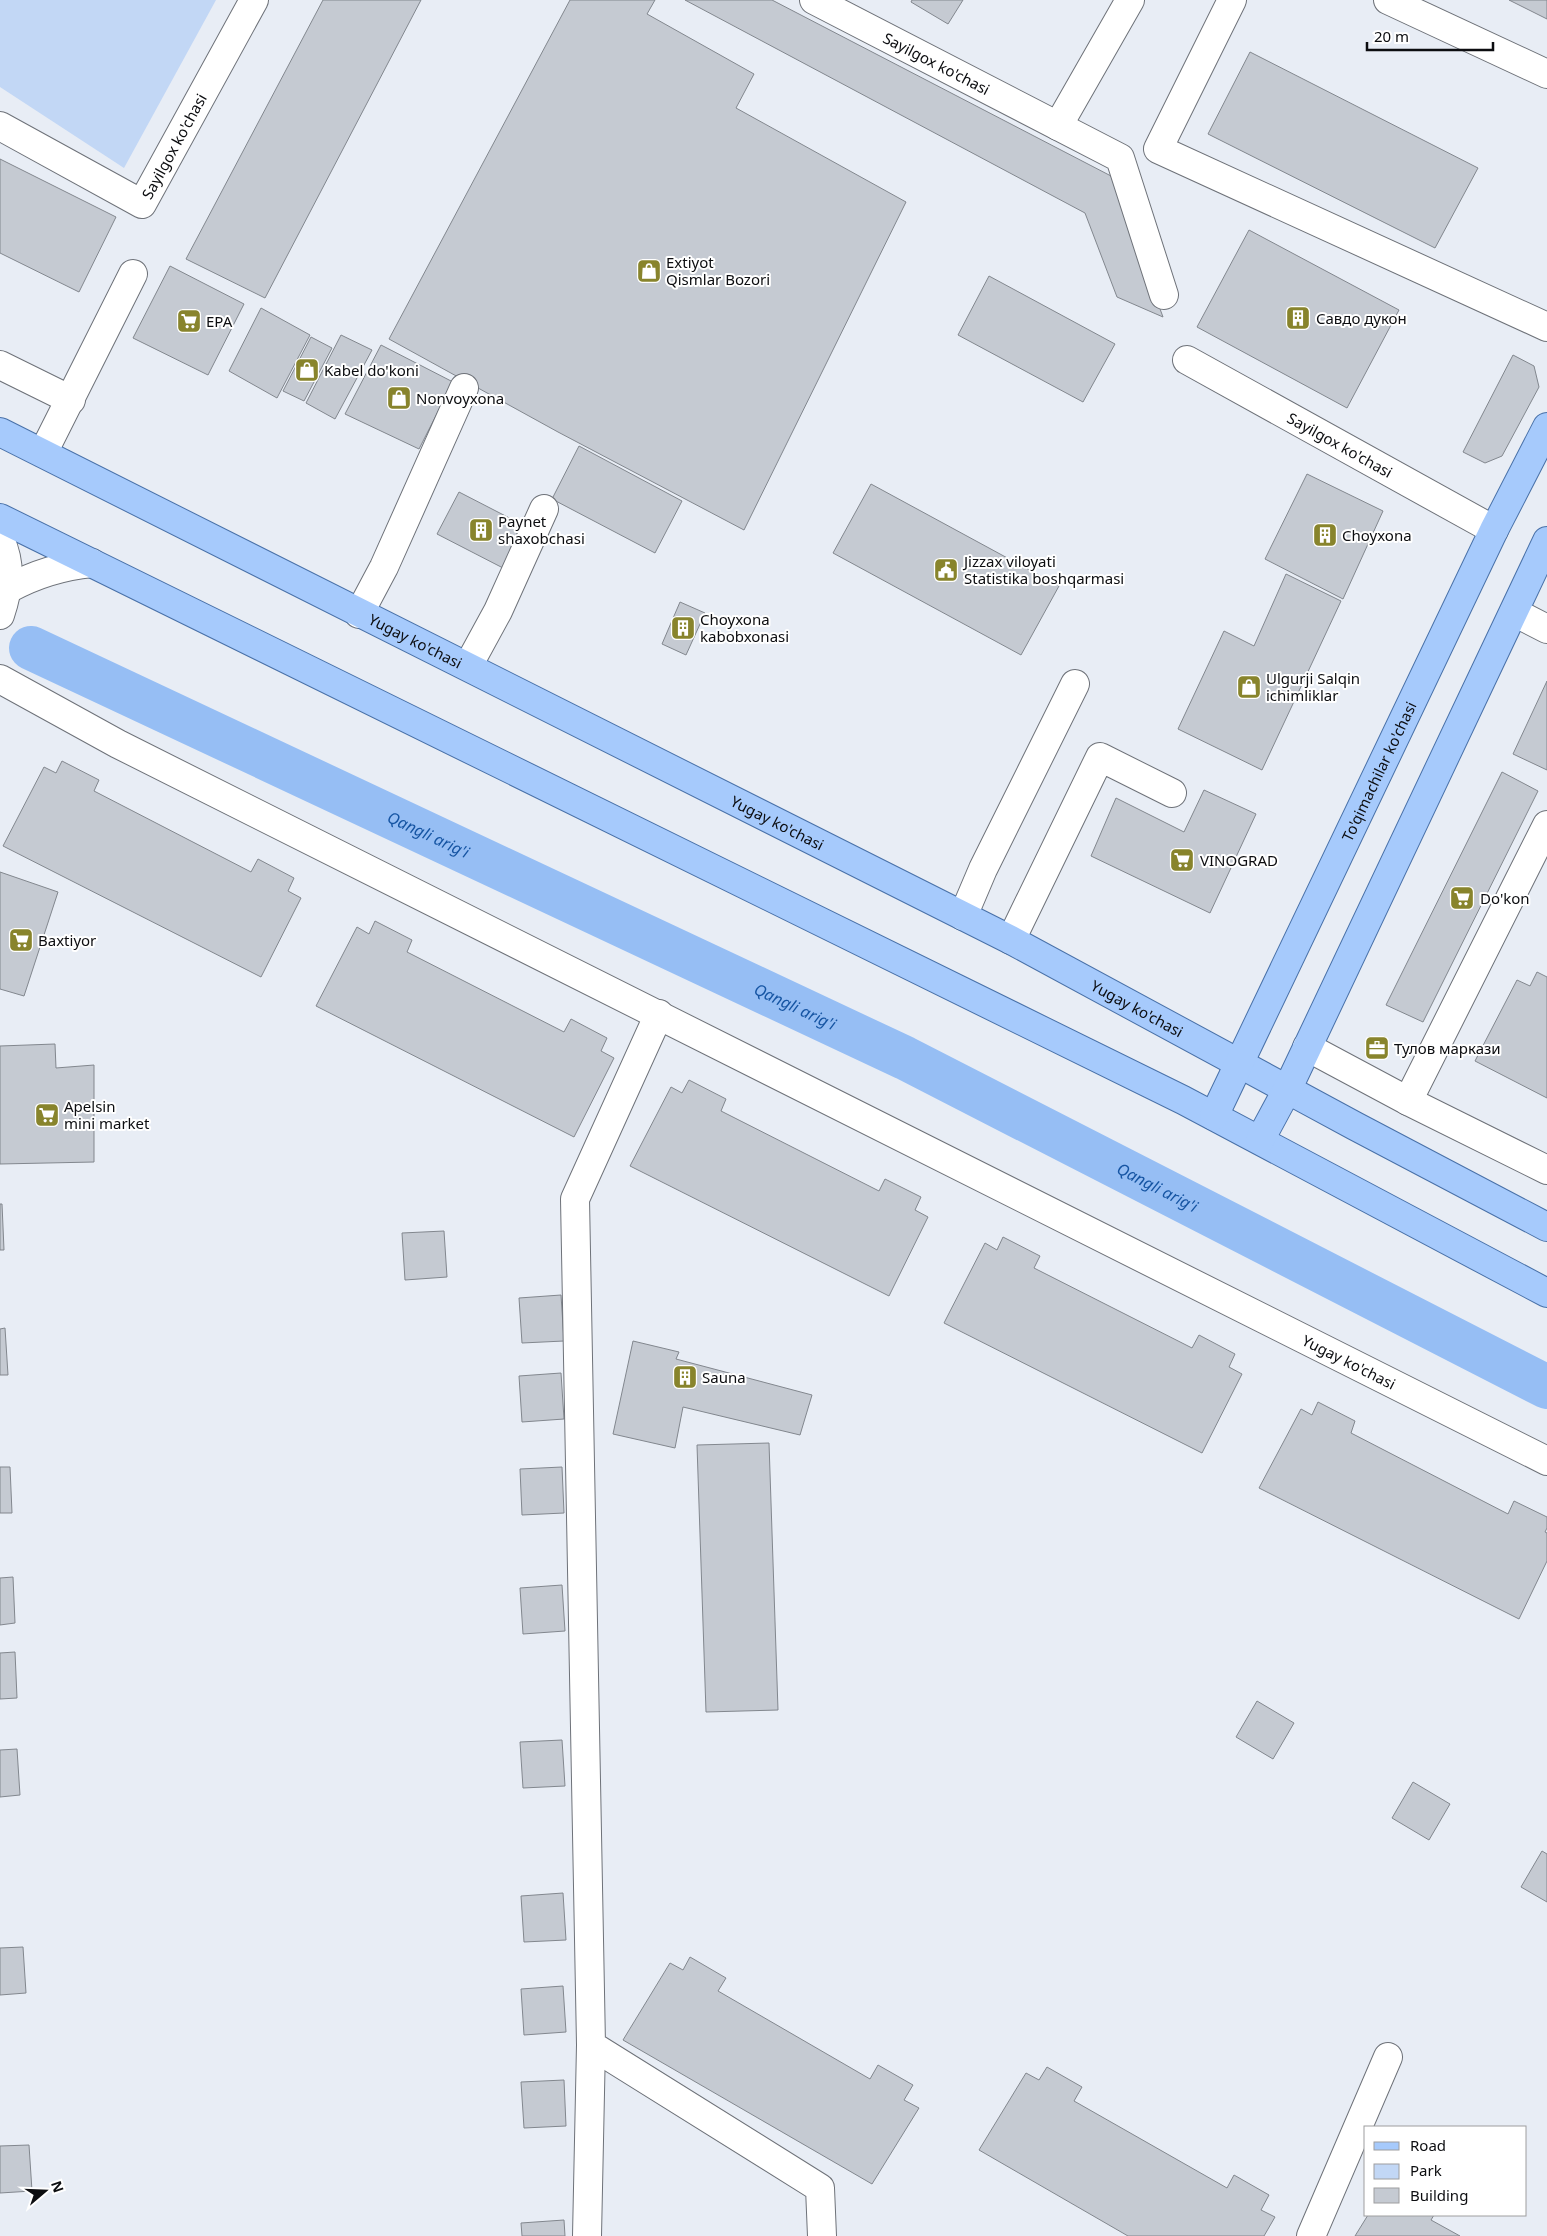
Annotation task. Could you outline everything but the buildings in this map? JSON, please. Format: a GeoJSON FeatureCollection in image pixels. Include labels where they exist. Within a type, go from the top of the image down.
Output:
{"type":"FeatureCollection","features":[{"type":"Feature","properties":{"kind":"main road","name":"To'qimachilar ko'chasi"},"geometry":{"type":"LineString","coordinates":[[1214,1116],[1494,530],[1547,427]]}},
{"type":"Feature","properties":{"kind":"main road","name":"Yugay ko'chasi"},"geometry":{"type":"LineString","coordinates":[[0,432],[1011,940],[1547,1227]]}},
{"type":"Feature","properties":{"kind":"main road"},"geometry":{"type":"LineString","coordinates":[[0,518],[1214,1116],[1547,1293]]}},
{"type":"Feature","properties":{"kind":"main road"},"geometry":{"type":"LineString","coordinates":[[1260,1140],[1288,1088],[1547,541]]}},
{"type":"Feature","properties":{"kind":"street","name":"Sayilgox ko'chasi"},"geometry":{"type":"LineString","coordinates":[[0,126],[142,204],[254,0]]}},
{"type":"Feature","properties":{"kind":"street","name":"Sayilgox ko'chasi"},"geometry":{"type":"LineString","coordinates":[[814,0],[1120,158],[1164,295]]}},
{"type":"Feature","properties":{"kind":"street"},"geometry":{"type":"LineString","coordinates":[[1058,126],[1130,0]]}},
{"type":"Feature","properties":{"kind":"street"},"geometry":{"type":"LineString","coordinates":[[1232,0],[1158,149],[1547,327]]}},
{"type":"Feature","properties":{"kind":"street"},"geometry":{"type":"LineString","coordinates":[[1388,0],[1547,74]]}},
{"type":"Feature","properties":{"kind":"street"},"geometry":{"type":"LineString","coordinates":[[43,453],[133,274]]}},
{"type":"Feature","properties":{"kind":"street","name":"Sayilgox ko'chasi"},"geometry":{"type":"LineString","coordinates":[[1186,360],[1494,530]]}},
{"type":"Feature","properties":{"kind":"street"},"geometry":{"type":"LineString","coordinates":[[0,365],[71,400]]}},
{"type":"Feature","properties":{"kind":"street"},"geometry":{"type":"LineString","coordinates":[[359,614],[384,567],[464,388]]}},
{"type":"Feature","properties":{"kind":"street"},"geometry":{"type":"LineString","coordinates":[[468,666],[498,610],[544,509]]}},
{"type":"Feature","properties":{"kind":"street"},"geometry":{"type":"LineString","coordinates":[[0,539],[8,567],[8,589],[0,615]]}},
{"type":"Feature","properties":{"kind":"street"},"geometry":{"type":"LineString","coordinates":[[8,589],[40,574],[66,566],[92,562]]}},
{"type":"Feature","properties":{"kind":"street"},"geometry":{"type":"LineString","coordinates":[[1514,612],[1547,628]]}},
{"type":"Feature","properties":{"kind":"street","name":"Yugay ko'chasi"},"geometry":{"type":"LineString","coordinates":[[0,679],[118,744],[659,1014],[1547,1462]]}},
{"type":"Feature","properties":{"kind":"street"},"geometry":{"type":"LineString","coordinates":[[963,916],[983,869],[1075,684]]}},
{"type":"Feature","properties":{"kind":"street"},"geometry":{"type":"LineString","coordinates":[[1011,940],[1100,757],[1172,794]]}},
{"type":"Feature","properties":{"kind":"street"},"geometry":{"type":"LineString","coordinates":[[1408,1101],[1543,841]]}},
{"type":"Feature","properties":{"kind":"street"},"geometry":{"type":"LineString","coordinates":[[587,2236],[591,2045],[575,1200],[659,1014]]}},
{"type":"Feature","properties":{"kind":"street"},"geometry":{"type":"LineString","coordinates":[[1307,1047],[1408,1101],[1547,1170]]}},
{"type":"Feature","properties":{"kind":"street"},"geometry":{"type":"LineString","coordinates":[[591,2045],[820,2188],[822,2236]]}},
{"type":"Feature","properties":{"kind":"street"},"geometry":{"type":"LineString","coordinates":[[1311,2236],[1388,2057]]}},
{"type":"Feature","properties":{"kind":"green space"},"geometry":{"type":"Polygon","coordinates":[[[0,0],[216,0],[124,168],[0,87],[0,0]]]}},
{"type":"Feature","properties":{"kind":"waterway","name":"Qangli arig'i"},"geometry":{"type":"LineString","coordinates":[[31,648],[905,1058],[1547,1387]]}},
{"type":"Feature","properties":{"kind":"place","name":"Extiyot Qismlar Bozori"},"geometry":{"type":"Point","coordinates":[649,271]}},
{"type":"Feature","properties":{"kind":"place","name":"Cавдо дукон"},"geometry":{"type":"Point","coordinates":[1298,318]}},
{"type":"Feature","properties":{"kind":"place","name":"EPA"},"geometry":{"type":"Point","coordinates":[189,321]}},
{"type":"Feature","properties":{"kind":"place","name":"Kabel do'koni"},"geometry":{"type":"Point","coordinates":[307,370]}},
{"type":"Feature","properties":{"kind":"place","name":"Nonvoyxona"},"geometry":{"type":"Point","coordinates":[399,398]}},
{"type":"Feature","properties":{"kind":"place","name":"Paynet shaxobchasi"},"geometry":{"type":"Point","coordinates":[481,530]}},
{"type":"Feature","properties":{"kind":"place","name":"Choyxona"},"geometry":{"type":"Point","coordinates":[1325,535]}},
{"type":"Feature","properties":{"kind":"place","name":"Jizzax viloyati Statistika boshqarmasi"},"geometry":{"type":"Point","coordinates":[946,570]}},
{"type":"Feature","properties":{"kind":"place","name":"Choyxona kabobxonasi"},"geometry":{"type":"Point","coordinates":[683,628]}},
{"type":"Feature","properties":{"kind":"place","name":"Ulgurji Salqin ichimliklar"},"geometry":{"type":"Point","coordinates":[1249,687]}},
{"type":"Feature","properties":{"kind":"place","name":"VINOGRAD"},"geometry":{"type":"Point","coordinates":[1182,860]}},
{"type":"Feature","properties":{"kind":"place","name":"Do'kon"},"geometry":{"type":"Point","coordinates":[1462,898]}},
{"type":"Feature","properties":{"kind":"place","name":"Baxtiyor"},"geometry":{"type":"Point","coordinates":[21,940]}},
{"type":"Feature","properties":{"kind":"place","name":"Тулов маркази"},"geometry":{"type":"Point","coordinates":[1377,1048]}},
{"type":"Feature","properties":{"kind":"place","name":"Apelsin mini market"},"geometry":{"type":"Point","coordinates":[47,1115]}},
{"type":"Feature","properties":{"kind":"place","name":"Sauna"},"geometry":{"type":"Point","coordinates":[685,1377]}}]}
